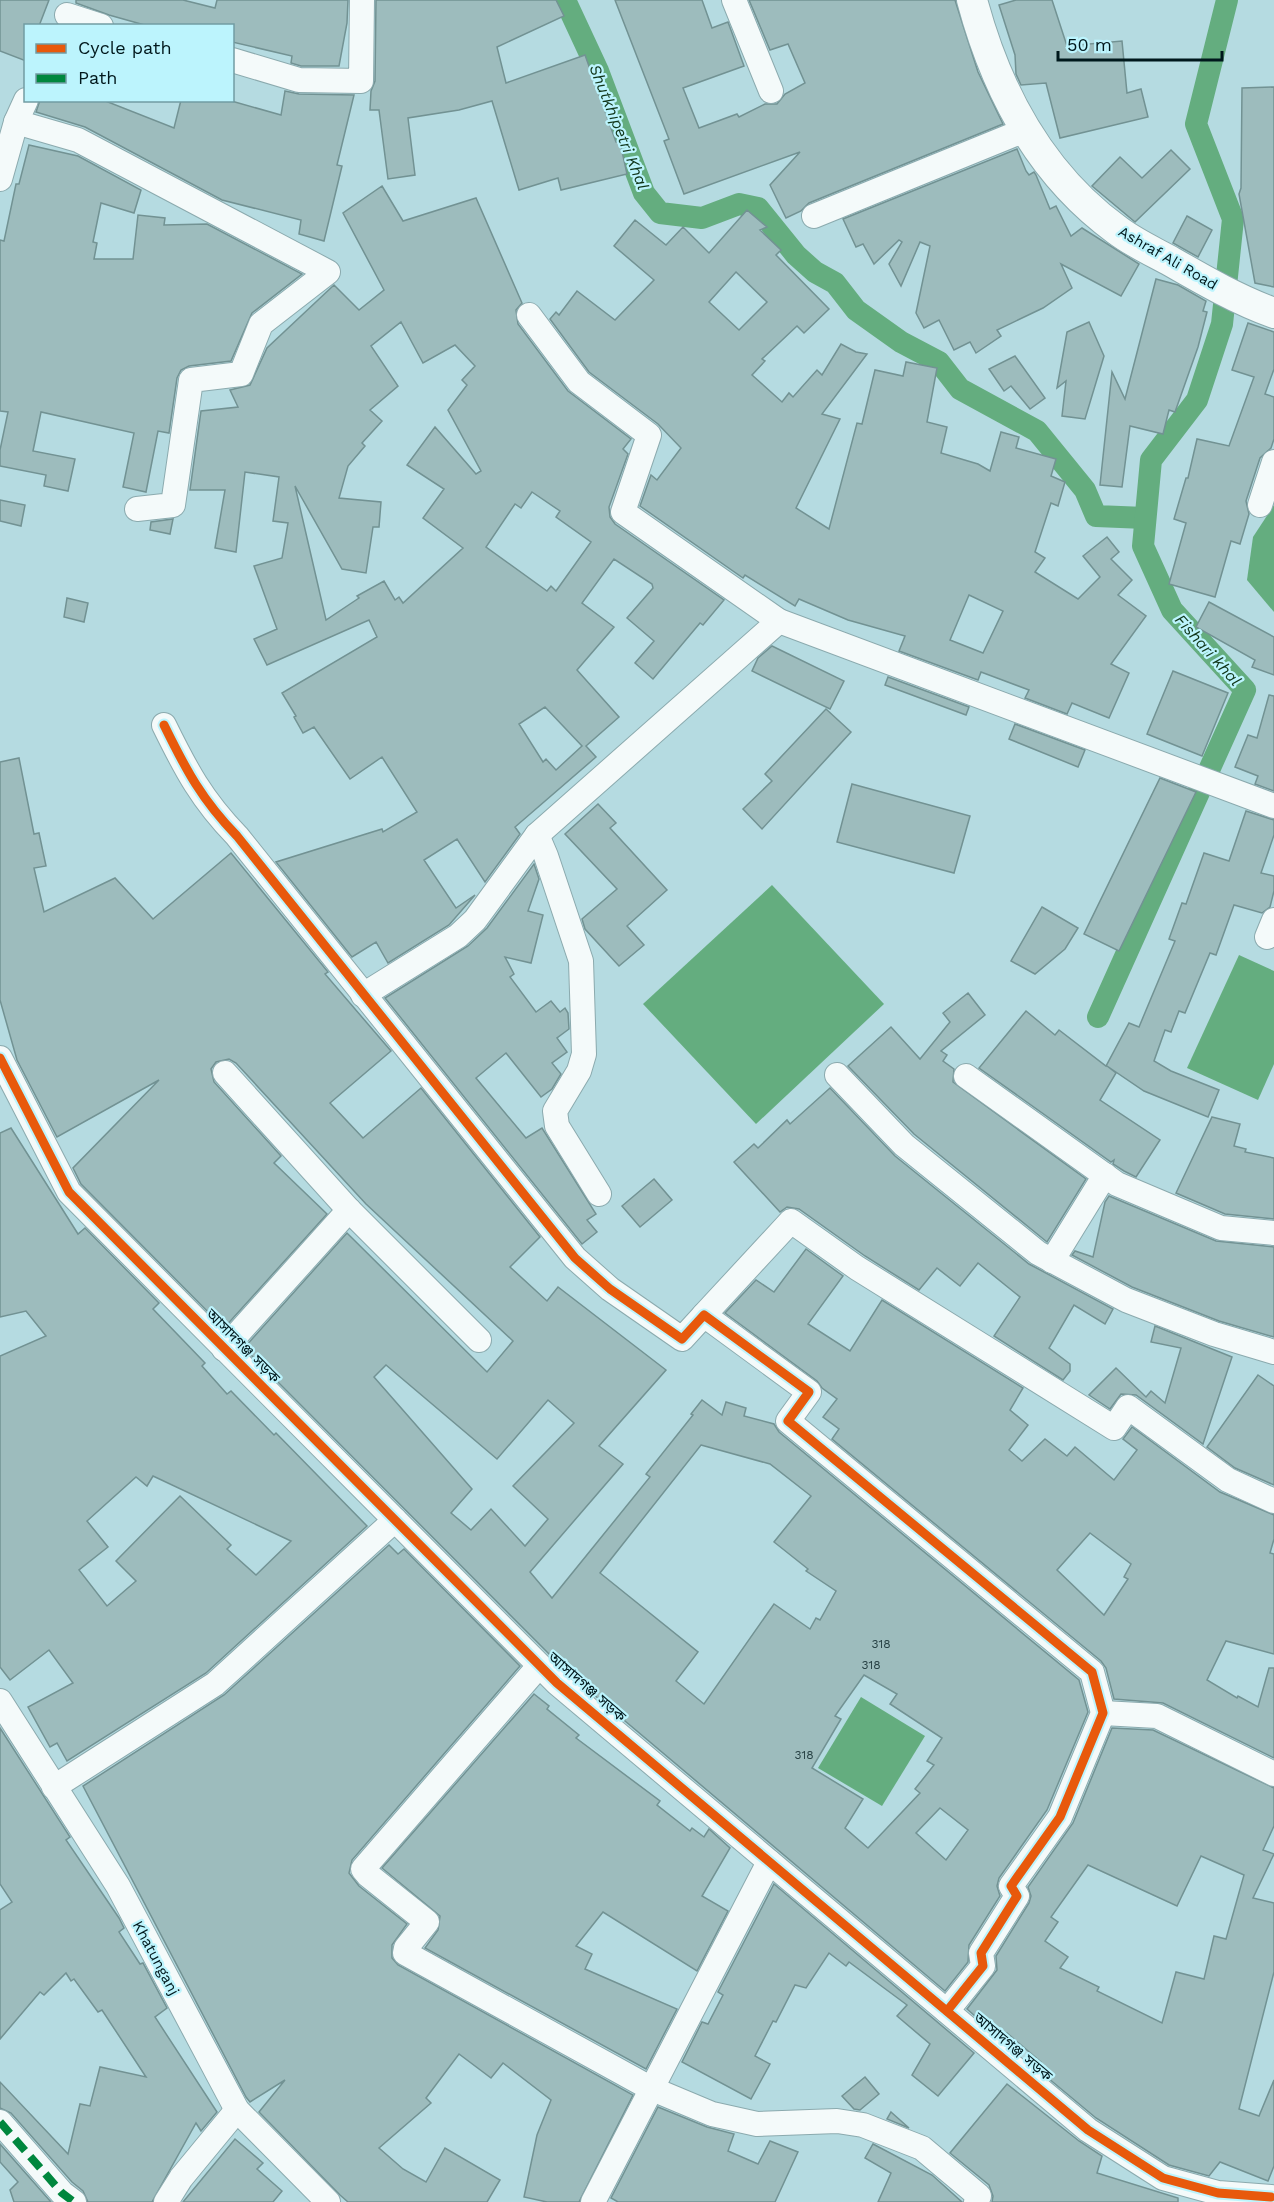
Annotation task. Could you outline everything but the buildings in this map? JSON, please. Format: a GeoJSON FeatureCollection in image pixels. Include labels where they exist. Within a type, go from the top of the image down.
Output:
{"type":"FeatureCollection","features":[{"type":"Feature","properties":{"kind":"main road","name":"Ashraf Ali Road"},"geometry":{"type":"LineString","coordinates":[[972,0],[982,40],[1017,118],[1058,177],[1117,231],[1206,282],[1262,309]]}},
{"type":"Feature","properties":{"kind":"street"},"geometry":{"type":"LineString","coordinates":[[234,61],[299,80],[361,81],[362,0]]}},
{"type":"Feature","properties":{"kind":"street"},"geometry":{"type":"LineString","coordinates":[[735,0],[771,90]]}},
{"type":"Feature","properties":{"kind":"street"},"geometry":{"type":"LineString","coordinates":[[67,13],[96,24]]}},
{"type":"Feature","properties":{"kind":"street"},"geometry":{"type":"LineString","coordinates":[[0,179],[21,111],[328,272],[261,324],[241,374],[191,380],[173,505],[137,509]]}},
{"type":"Feature","properties":{"kind":"street"},"geometry":{"type":"LineString","coordinates":[[814,216],[1025,130]]}},
{"type":"Feature","properties":{"kind":"street"},"geometry":{"type":"LineString","coordinates":[[529,315],[579,382],[649,435],[623,512],[779,621],[1274,806]]}},
{"type":"Feature","properties":{"kind":"street"},"geometry":{"type":"LineString","coordinates":[[1260,505],[1274,462]]}},
{"type":"Feature","properties":{"kind":"street"},"geometry":{"type":"LineString","coordinates":[[363,995],[458,936],[476,920],[537,835],[779,621]]}},
{"type":"Feature","properties":{"kind":"street"},"geometry":{"type":"LineString","coordinates":[[164,725],[193,783],[215,814],[237,836],[575,1258],[609,1289],[682,1339],[791,1221],[857,1268],[1114,1428],[1128,1407],[1228,1480],[1274,1501]]}},
{"type":"Feature","properties":{"kind":"street"},"geometry":{"type":"LineString","coordinates":[[537,835],[581,961],[584,1054],[579,1071],[555,1111],[557,1126],[599,1194]]}},
{"type":"Feature","properties":{"kind":"street","name":"আসাদগঞ্জ সড়ক"},"geometry":{"type":"LineString","coordinates":[[0,1058],[69,1192],[539,1666],[1088,2130],[1163,2178],[1218,2193],[1272,2198]]}},
{"type":"Feature","properties":{"kind":"street"},"geometry":{"type":"LineString","coordinates":[[225,1073],[349,1210],[479,1340]]}},
{"type":"Feature","properties":{"kind":"street"},"geometry":{"type":"LineString","coordinates":[[837,1075],[904,1145],[1038,1254],[1126,1300],[1214,1334],[1274,1352]]}},
{"type":"Feature","properties":{"kind":"street"},"geometry":{"type":"LineString","coordinates":[[966,1076],[1117,1184],[1221,1228],[1274,1233]]}},
{"type":"Feature","properties":{"kind":"street"},"geometry":{"type":"LineString","coordinates":[[1052,1261],[1105,1175]]}},
{"type":"Feature","properties":{"kind":"street"},"geometry":{"type":"LineString","coordinates":[[224,1349],[349,1210]]}},
{"type":"Feature","properties":{"kind":"street"},"geometry":{"type":"LineString","coordinates":[[704,1315],[809,1392],[788,1421],[1092,1672],[1103,1713],[1060,1817],[1011,1886],[1017,1896],[981,1953],[983,1966],[947,2011]]}},
{"type":"Feature","properties":{"kind":"street"},"geometry":{"type":"LineString","coordinates":[[54,1787],[215,1684],[395,1520]]}},
{"type":"Feature","properties":{"kind":"street"},"geometry":{"type":"LineString","coordinates":[[539,1666],[363,1869],[427,1922],[405,1953],[650,2088],[712,2114],[757,2124],[837,2121],[863,2125],[922,2148],[980,2196],[976,2202]]}},
{"type":"Feature","properties":{"kind":"street","name":"Khatunganj"},"geometry":{"type":"LineString","coordinates":[[0,1701],[118,1886],[237,2110],[328,2202]]}},
{"type":"Feature","properties":{"kind":"street"},"geometry":{"type":"LineString","coordinates":[[1103,1713],[1157,1716],[1274,1774]]}},
{"type":"Feature","properties":{"kind":"street"},"geometry":{"type":"LineString","coordinates":[[593,2202],[769,1862]]}},
{"type":"Feature","properties":{"kind":"street"},"geometry":{"type":"LineString","coordinates":[[166,2202],[181,2178],[237,2110]]}},
{"type":"Feature","properties":{"kind":"street"},"geometry":{"type":"LineString","coordinates":[[0,2122],[62,2193],[74,2202]]}},
{"type":"Feature","properties":{"kind":"shaded area"},"geometry":{"type":"Polygon","coordinates":[[[1274,505],[1274,612],[1247,580],[1253,537],[1274,505]]]}},
{"type":"Feature","properties":{"kind":"shaded area"},"geometry":{"type":"Polygon","coordinates":[[[772,885],[884,1004],[756,1124],[643,1004],[772,885]]]}},
{"type":"Feature","properties":{"kind":"shaded area"},"geometry":{"type":"Polygon","coordinates":[[[1239,955],[1274,971],[1274,1064],[1258,1100],[1187,1068],[1239,955]]]}},
{"type":"Feature","properties":{"kind":"shaded area"},"geometry":{"type":"Polygon","coordinates":[[[861,1697],[925,1736],[882,1806],[818,1768],[861,1697]]]}},
{"type":"Feature","properties":{"kind":"waterway","name":"Shutkhipetri Khal"},"geometry":{"type":"LineString","coordinates":[[565,0],[598,71],[644,193],[660,213],[702,218],[739,204],[758,208],[796,255],[815,272],[835,283],[856,310],[901,342],[939,362],[960,389],[1037,431],[1085,490],[1096,516],[1145,518]]}},
{"type":"Feature","properties":{"kind":"waterway","name":"Fishari khal"},"geometry":{"type":"LineString","coordinates":[[1098,1017],[1245,690],[1172,610],[1143,546],[1151,460],[1197,400],[1222,324],[1233,219],[1196,124],[1227,0]]}},
{"type":"Feature","properties":{"kind":"marked path"},"geometry":{"type":"LineString","coordinates":[[0,2122],[62,2193],[74,2202]]}},
{"type":"Feature","properties":{"kind":"cycle path"},"geometry":{"type":"LineString","coordinates":[[164,725],[188,770],[214,810],[575,1258],[610,1289],[682,1339],[704,1315],[809,1392],[788,1421],[1092,1672],[1103,1713],[1060,1817],[1011,1886],[1017,1896],[981,1953],[983,1966],[947,2011]]}},
{"type":"Feature","properties":{"kind":"cycle path"},"geometry":{"type":"LineString","coordinates":[[0,1058],[69,1192],[557,1683],[1088,2130],[1163,2178],[1218,2193],[1271,2197]]}}]}
